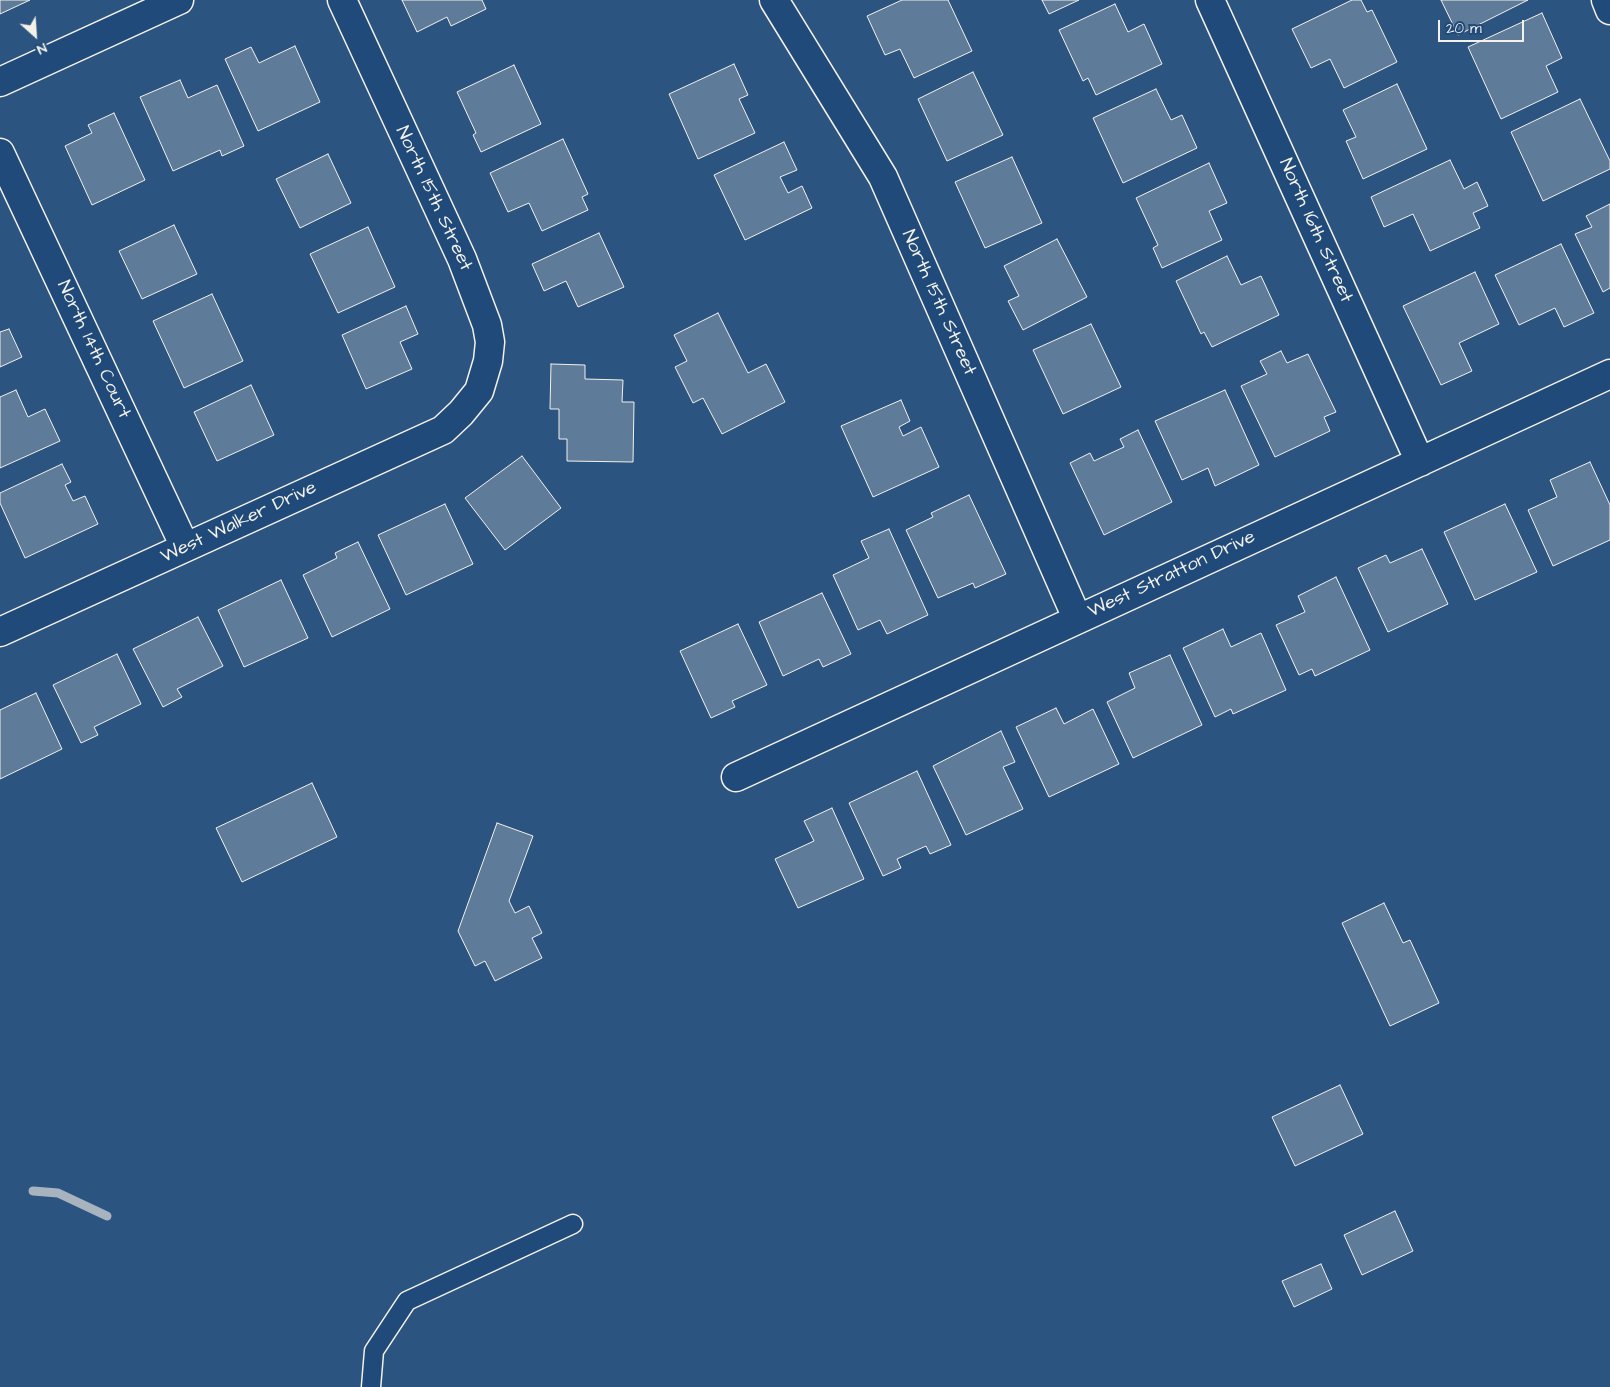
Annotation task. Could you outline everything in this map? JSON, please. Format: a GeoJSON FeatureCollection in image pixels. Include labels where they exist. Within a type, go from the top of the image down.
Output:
{"type":"FeatureCollection","features":[{"type":"Feature","properties":{"kind":"street"},"geometry":{"type":"LineString","coordinates":[[0,82],[179,0]]}},
{"type":"Feature","properties":{"kind":"street","name":"North 15th Street"},"geometry":{"type":"LineString","coordinates":[[342,0],[462,259],[487,325],[490,342],[488,362],[479,391],[470,402]]}},
{"type":"Feature","properties":{"kind":"street","name":"North 15th Street"},"geometry":{"type":"LineString","coordinates":[[774,0],[883,177],[1077,618]]}},
{"type":"Feature","properties":{"kind":"street","name":"North 16th Street"},"geometry":{"type":"LineString","coordinates":[[1210,0],[1420,462]]}},
{"type":"Feature","properties":{"kind":"street"},"geometry":{"type":"LineString","coordinates":[[1606,0],[1610,10]]}},
{"type":"Feature","properties":{"kind":"street","name":"North 14th Court"},"geometry":{"type":"LineString","coordinates":[[0,153],[185,547]]}},
{"type":"Feature","properties":{"kind":"street","name":"West Stratton Drive"},"geometry":{"type":"LineString","coordinates":[[736,777],[1077,618],[1610,374]]}},
{"type":"Feature","properties":{"kind":"street","name":"West Walker Drive"},"geometry":{"type":"LineString","coordinates":[[0,632],[443,430],[470,402]]}},
{"type":"Feature","properties":{"kind":"lane"},"geometry":{"type":"LineString","coordinates":[[371,1387],[374,1351],[407,1301],[573,1224]]}},
{"type":"Feature","properties":{"kind":"building"},"geometry":{"type":"Polygon","coordinates":[[[0,0],[30,0],[0,14],[0,0]]]}},
{"type":"Feature","properties":{"kind":"building"},"geometry":{"type":"Polygon","coordinates":[[[402,0],[482,0],[486,9],[451,26],[447,17],[417,32],[402,0]]]}},
{"type":"Feature","properties":{"kind":"building"},"geometry":{"type":"Polygon","coordinates":[[[902,0],[948,0],[972,51],[914,78],[900,49],[885,55],[867,16],[902,0]]]}},
{"type":"Feature","properties":{"kind":"building"},"geometry":{"type":"Polygon","coordinates":[[[1042,0],[1079,0],[1049,14],[1042,0]]]}},
{"type":"Feature","properties":{"kind":"building"},"geometry":{"type":"Polygon","coordinates":[[[1352,0],[1361,0],[1367,12],[1372,10],[1397,62],[1344,88],[1330,59],[1311,68],[1292,29],[1352,0]]]}},
{"type":"Feature","properties":{"kind":"building"},"geometry":{"type":"Polygon","coordinates":[[[1441,0],[1528,0],[1458,35],[1441,0]]]}},
{"type":"Feature","properties":{"kind":"building"},"geometry":{"type":"Polygon","coordinates":[[[1115,4],[1128,32],[1144,24],[1162,64],[1096,95],[1088,78],[1083,81],[1059,30],[1115,4]]]}},
{"type":"Feature","properties":{"kind":"building"},"geometry":{"type":"Polygon","coordinates":[[[1542,13],[1562,58],[1546,66],[1558,92],[1501,119],[1468,47],[1542,13]]]}},
{"type":"Feature","properties":{"kind":"building"},"geometry":{"type":"Polygon","coordinates":[[[295,46],[320,102],[258,131],[225,59],[251,47],[259,63],[295,46]]]}},
{"type":"Feature","properties":{"kind":"building"},"geometry":{"type":"Polygon","coordinates":[[[734,64],[748,95],[739,99],[755,133],[698,159],[669,94],[734,64]]]}},
{"type":"Feature","properties":{"kind":"building"},"geometry":{"type":"Polygon","coordinates":[[[514,65],[541,124],[481,152],[473,135],[476,133],[457,92],[514,65]]]}},
{"type":"Feature","properties":{"kind":"building"},"geometry":{"type":"Polygon","coordinates":[[[973,72],[1003,135],[947,161],[918,99],[973,72]]]}},
{"type":"Feature","properties":{"kind":"building"},"geometry":{"type":"Polygon","coordinates":[[[180,80],[188,98],[217,85],[244,146],[222,156],[220,150],[173,171],[140,97],[180,80]]]}},
{"type":"Feature","properties":{"kind":"building"},"geometry":{"type":"Polygon","coordinates":[[[1397,84],[1427,149],[1363,179],[1346,141],[1356,137],[1343,110],[1397,84]]]}},
{"type":"Feature","properties":{"kind":"building"},"geometry":{"type":"Polygon","coordinates":[[[1156,89],[1171,120],[1182,115],[1197,148],[1123,183],[1093,118],[1156,89]]]}},
{"type":"Feature","properties":{"kind":"building"},"geometry":{"type":"Polygon","coordinates":[[[1580,99],[1610,161],[1610,169],[1543,201],[1511,132],[1580,99]]]}},
{"type":"Feature","properties":{"kind":"building"},"geometry":{"type":"Polygon","coordinates":[[[114,113],[145,180],[92,205],[65,146],[92,133],[88,125],[114,113]]]}},
{"type":"Feature","properties":{"kind":"building"},"geometry":{"type":"Polygon","coordinates":[[[563,139],[588,194],[582,197],[588,210],[542,231],[529,203],[508,212],[490,173],[563,139]]]}},
{"type":"Feature","properties":{"kind":"building"},"geometry":{"type":"Polygon","coordinates":[[[784,142],[797,170],[780,177],[788,193],[802,186],[812,208],[745,240],[714,175],[784,142]]]}},
{"type":"Feature","properties":{"kind":"building"},"geometry":{"type":"Polygon","coordinates":[[[328,154],[351,203],[300,228],[276,179],[328,154]]]}},
{"type":"Feature","properties":{"kind":"building"},"geometry":{"type":"Polygon","coordinates":[[[1012,157],[1042,223],[985,248],[955,182],[1012,157]]]}},
{"type":"Feature","properties":{"kind":"building"},"geometry":{"type":"Polygon","coordinates":[[[1450,160],[1464,189],[1477,182],[1488,206],[1473,213],[1480,228],[1430,251],[1413,214],[1384,227],[1371,197],[1450,160]]]}},
{"type":"Feature","properties":{"kind":"building"},"geometry":{"type":"Polygon","coordinates":[[[1209,163],[1227,203],[1209,211],[1222,240],[1162,268],[1153,248],[1158,245],[1136,198],[1209,163]]]}},
{"type":"Feature","properties":{"kind":"building"},"geometry":{"type":"Polygon","coordinates":[[[1610,204],[1610,288],[1603,292],[1575,234],[1592,227],[1586,216],[1610,204]]]}},
{"type":"Feature","properties":{"kind":"building"},"geometry":{"type":"Polygon","coordinates":[[[174,225],[197,274],[142,299],[119,251],[174,225]]]}},
{"type":"Feature","properties":{"kind":"building"},"geometry":{"type":"Polygon","coordinates":[[[368,227],[395,287],[338,313],[310,254],[368,227]]]}},
{"type":"Feature","properties":{"kind":"building"},"geometry":{"type":"Polygon","coordinates":[[[599,233],[624,287],[578,307],[566,281],[544,291],[532,264],[599,233]]]}},
{"type":"Feature","properties":{"kind":"building"},"geometry":{"type":"Polygon","coordinates":[[[1057,239],[1087,297],[1023,330],[1008,301],[1019,296],[1004,266],[1057,239]]]}},
{"type":"Feature","properties":{"kind":"building"},"geometry":{"type":"Polygon","coordinates":[[[1561,244],[1594,313],[1564,327],[1555,308],[1519,325],[1495,275],[1561,244]]]}},
{"type":"Feature","properties":{"kind":"building"},"geometry":{"type":"Polygon","coordinates":[[[1227,256],[1241,285],[1261,276],[1279,315],[1212,347],[1204,332],[1201,334],[1176,281],[1227,256]]]}},
{"type":"Feature","properties":{"kind":"building"},"geometry":{"type":"Polygon","coordinates":[[[1475,272],[1499,324],[1459,343],[1472,371],[1441,385],[1403,306],[1475,272]]]}},
{"type":"Feature","properties":{"kind":"building"},"geometry":{"type":"Polygon","coordinates":[[[212,294],[243,361],[184,388],[153,321],[212,294]]]}},
{"type":"Feature","properties":{"kind":"building"},"geometry":{"type":"Polygon","coordinates":[[[406,306],[418,334],[400,342],[412,369],[366,389],[342,335],[406,306]]]}},
{"type":"Feature","properties":{"kind":"building"},"geometry":{"type":"Polygon","coordinates":[[[718,313],[748,373],[766,364],[785,402],[722,434],[703,398],[693,403],[675,367],[687,361],[674,335],[718,313]]]}},
{"type":"Feature","properties":{"kind":"building"},"geometry":{"type":"Polygon","coordinates":[[[1091,324],[1121,387],[1063,414],[1033,350],[1091,324]]]}},
{"type":"Feature","properties":{"kind":"building"},"geometry":{"type":"Polygon","coordinates":[[[9,329],[22,357],[0,367],[0,332],[9,329]]]}},
{"type":"Feature","properties":{"kind":"building"},"geometry":{"type":"Polygon","coordinates":[[[1281,351],[1287,363],[1308,354],[1336,412],[1324,417],[1330,431],[1275,457],[1241,386],[1267,374],[1260,361],[1281,351]]]}},
{"type":"Feature","properties":{"kind":"building"},"geometry":{"type":"Polygon","coordinates":[[[551,364],[585,365],[585,379],[623,380],[622,402],[634,402],[633,462],[567,461],[567,439],[559,439],[559,409],[550,409],[551,364]]]}},
{"type":"Feature","properties":{"kind":"building"},"geometry":{"type":"Polygon","coordinates":[[[251,385],[274,435],[217,461],[194,412],[251,385]]]}},
{"type":"Feature","properties":{"kind":"building"},"geometry":{"type":"Polygon","coordinates":[[[16,390],[28,417],[45,409],[60,441],[0,468],[0,397],[16,390]]]}},
{"type":"Feature","properties":{"kind":"building"},"geometry":{"type":"Polygon","coordinates":[[[1225,390],[1259,465],[1215,486],[1208,468],[1182,480],[1155,421],[1225,390]]]}},
{"type":"Feature","properties":{"kind":"building"},"geometry":{"type":"Polygon","coordinates":[[[901,400],[910,421],[899,427],[903,436],[921,427],[939,467],[873,497],[841,426],[901,400]]]}},
{"type":"Feature","properties":{"kind":"building"},"geometry":{"type":"Polygon","coordinates":[[[1138,430],[1172,502],[1104,535],[1070,463],[1090,453],[1094,461],[1124,447],[1120,439],[1138,430]]]}},
{"type":"Feature","properties":{"kind":"building"},"geometry":{"type":"Polygon","coordinates":[[[522,456],[561,508],[505,550],[465,498],[522,456]]]}},
{"type":"Feature","properties":{"kind":"building"},"geometry":{"type":"Polygon","coordinates":[[[1590,462],[1610,505],[1610,540],[1553,566],[1528,510],[1557,497],[1550,480],[1590,462]]]}},
{"type":"Feature","properties":{"kind":"building"},"geometry":{"type":"Polygon","coordinates":[[[62,464],[71,482],[65,485],[73,501],[85,496],[98,524],[25,558],[0,503],[0,493],[62,464]]]}},
{"type":"Feature","properties":{"kind":"building"},"geometry":{"type":"Polygon","coordinates":[[[969,495],[1006,574],[975,588],[973,583],[938,598],[906,530],[933,517],[931,513],[969,495]]]}},
{"type":"Feature","properties":{"kind":"building"},"geometry":{"type":"Polygon","coordinates":[[[445,504],[473,564],[406,595],[378,535],[445,504]]]}},
{"type":"Feature","properties":{"kind":"building"},"geometry":{"type":"Polygon","coordinates":[[[1505,504],[1537,572],[1475,600],[1444,532],[1505,504]]]}},
{"type":"Feature","properties":{"kind":"building"},"geometry":{"type":"Polygon","coordinates":[[[889,529],[928,615],[887,634],[880,620],[858,630],[833,575],[869,558],[861,541],[889,529]]]}},
{"type":"Feature","properties":{"kind":"building"},"geometry":{"type":"Polygon","coordinates":[[[358,542],[390,609],[332,637],[303,575],[337,558],[335,553],[358,542]]]}},
{"type":"Feature","properties":{"kind":"building"},"geometry":{"type":"Polygon","coordinates":[[[1422,549],[1448,604],[1388,632],[1358,568],[1386,555],[1390,563],[1422,549]]]}},
{"type":"Feature","properties":{"kind":"building"},"geometry":{"type":"Polygon","coordinates":[[[1336,577],[1370,650],[1315,676],[1312,669],[1299,675],[1276,625],[1305,612],[1298,596],[1336,577]]]}},
{"type":"Feature","properties":{"kind":"building"},"geometry":{"type":"Polygon","coordinates":[[[281,580],[308,638],[244,667],[218,610],[281,580]]]}},
{"type":"Feature","properties":{"kind":"building"},"geometry":{"type":"Polygon","coordinates":[[[822,593],[851,654],[823,667],[819,659],[783,676],[759,622],[822,593]]]}},
{"type":"Feature","properties":{"kind":"building"},"geometry":{"type":"Polygon","coordinates":[[[198,617],[223,666],[177,689],[182,697],[163,707],[133,649],[198,617]]]}},
{"type":"Feature","properties":{"kind":"building"},"geometry":{"type":"Polygon","coordinates":[[[738,624],[767,685],[732,701],[735,707],[711,718],[680,651],[738,624]]]}},
{"type":"Feature","properties":{"kind":"building"},"geometry":{"type":"Polygon","coordinates":[[[1223,629],[1231,647],[1261,633],[1286,690],[1233,714],[1231,709],[1215,717],[1183,648],[1223,629]]]}},
{"type":"Feature","properties":{"kind":"building"},"geometry":{"type":"Polygon","coordinates":[[[117,654],[141,704],[94,727],[98,735],[81,743],[53,685],[117,654]]]}},
{"type":"Feature","properties":{"kind":"building"},"geometry":{"type":"Polygon","coordinates":[[[1170,655],[1202,725],[1133,758],[1107,702],[1135,688],[1129,673],[1170,655]]]}},
{"type":"Feature","properties":{"kind":"building"},"geometry":{"type":"Polygon","coordinates":[[[36,693],[62,749],[0,779],[0,710],[36,693]]]}},
{"type":"Feature","properties":{"kind":"building"},"geometry":{"type":"Polygon","coordinates":[[[1056,708],[1064,724],[1093,709],[1119,764],[1049,797],[1016,727],[1056,708]]]}},
{"type":"Feature","properties":{"kind":"building"},"geometry":{"type":"Polygon","coordinates":[[[1001,731],[1015,762],[1003,767],[1023,809],[966,835],[933,766],[1001,731]]]}},
{"type":"Feature","properties":{"kind":"building"},"geometry":{"type":"Polygon","coordinates":[[[917,771],[951,845],[930,854],[926,846],[897,859],[901,868],[883,876],[849,803],[917,771]]]}},
{"type":"Feature","properties":{"kind":"building"},"geometry":{"type":"Polygon","coordinates":[[[312,783],[337,837],[242,882],[216,828],[312,783]]]}},
{"type":"Feature","properties":{"kind":"building"},"geometry":{"type":"Polygon","coordinates":[[[832,808],[864,879],[798,908],[775,859],[814,841],[804,821],[832,808]]]}},
{"type":"Feature","properties":{"kind":"building"},"geometry":{"type":"Polygon","coordinates":[[[497,823],[533,836],[509,901],[515,913],[529,906],[542,933],[532,938],[542,958],[495,981],[485,961],[475,966],[458,931],[497,823]]]}},
{"type":"Feature","properties":{"kind":"building"},"geometry":{"type":"Polygon","coordinates":[[[1384,903],[1403,943],[1410,940],[1439,1003],[1390,1026],[1342,923],[1384,903]]]}},
{"type":"Feature","properties":{"kind":"building"},"geometry":{"type":"Polygon","coordinates":[[[1340,1085],[1363,1134],[1295,1166],[1272,1117],[1340,1085]]]}},
{"type":"Feature","properties":{"kind":"building"},"geometry":{"type":"Polygon","coordinates":[[[1395,1211],[1413,1251],[1362,1275],[1344,1235],[1395,1211]]]}},
{"type":"Feature","properties":{"kind":"building"},"geometry":{"type":"Polygon","coordinates":[[[1321,1264],[1332,1289],[1294,1307],[1282,1281],[1321,1264]]]}},
{"type":"Feature","properties":{"kind":"waterway"},"geometry":{"type":"LineString","coordinates":[[33,1191],[58,1193],[107,1216]]}}]}
